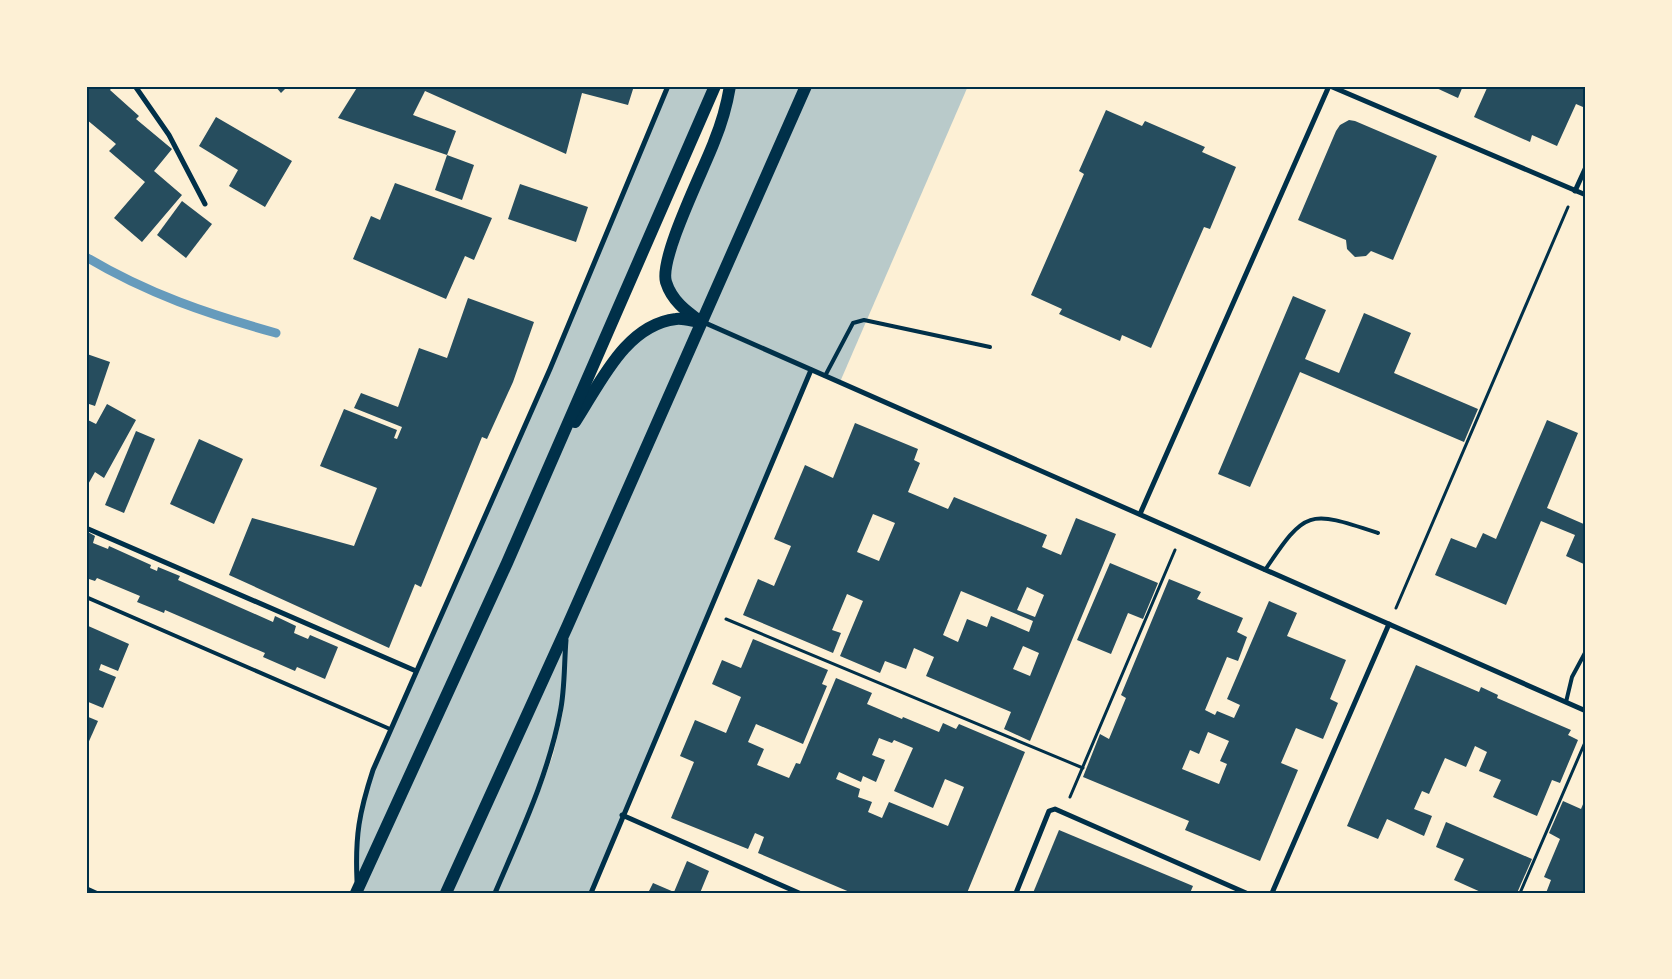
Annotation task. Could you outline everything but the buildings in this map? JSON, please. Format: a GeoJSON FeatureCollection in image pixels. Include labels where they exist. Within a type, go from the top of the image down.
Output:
{"type":"FeatureCollection","features":[{"type":"Feature","properties":{"kind":"main road"},"geometry":{"type":"LineString","coordinates":[[356,891],[554,454],[715,86]]}},
{"type":"Feature","properties":{"kind":"main road"},"geometry":{"type":"LineString","coordinates":[[702,322],[686,311],[674,298],[666,281],[667,258],[715,140],[730,86]]}},
{"type":"Feature","properties":{"kind":"main road"},"geometry":{"type":"LineString","coordinates":[[447,890],[567,627],[806,86]]}},
{"type":"Feature","properties":{"kind":"main road"},"geometry":{"type":"LineString","coordinates":[[554,454],[627,344],[644,332],[662,323],[677,319],[702,322]]}},
{"type":"Feature","properties":{"kind":"street"},"geometry":{"type":"LineString","coordinates":[[135,86],[170,135],[205,204]]}},
{"type":"Feature","properties":{"kind":"street"},"geometry":{"type":"LineString","coordinates":[[356,891],[355,848],[360,810],[390,730],[550,369],[668,86]]}},
{"type":"Feature","properties":{"kind":"street"},"geometry":{"type":"LineString","coordinates":[[1140,514],[1330,86],[1341,88],[1586,195]]}},
{"type":"Feature","properties":{"kind":"street"},"geometry":{"type":"LineString","coordinates":[[1575,190],[1586,167]]}},
{"type":"Feature","properties":{"kind":"street"},"geometry":{"type":"LineString","coordinates":[[702,322],[1586,711]]}},
{"type":"Feature","properties":{"kind":"street"},"geometry":{"type":"LineString","coordinates":[[591,893],[622,815],[812,370]]}},
{"type":"Feature","properties":{"kind":"street"},"geometry":{"type":"LineString","coordinates":[[86,528],[416,671]]}},
{"type":"Feature","properties":{"kind":"street"},"geometry":{"type":"LineString","coordinates":[[1272,893],[1389,624]]}},
{"type":"Feature","properties":{"kind":"street"},"geometry":{"type":"LineString","coordinates":[[495,893],[536,798],[551,754],[561,711],[567,627]]}},
{"type":"Feature","properties":{"kind":"street"},"geometry":{"type":"LineString","coordinates":[[1016,893],[1049,811],[1055,809],[1246,893]]}},
{"type":"Feature","properties":{"kind":"street"},"geometry":{"type":"LineString","coordinates":[[622,815],[799,893]]}},
{"type":"Feature","properties":{"kind":"lane"},"geometry":{"type":"LineString","coordinates":[[825,376],[853,323],[864,320],[990,348]]}},
{"type":"Feature","properties":{"kind":"lane"},"geometry":{"type":"LineString","coordinates":[[1265,570],[1290,533],[1305,520],[1321,518],[1338,519],[1378,533]]}},
{"type":"Feature","properties":{"kind":"lane"},"geometry":{"type":"LineString","coordinates":[[86,597],[390,730]]}},
{"type":"Feature","properties":{"kind":"lane"},"geometry":{"type":"LineString","coordinates":[[1566,702],[1572,676],[1586,651]]}},
{"type":"Feature","properties":{"kind":"lane"},"geometry":{"type":"LineString","coordinates":[[86,888],[97,893]]}},
{"type":"Feature","properties":{"kind":"path"},"geometry":{"type":"LineString","coordinates":[[1389,624],[1575,190]]}},
{"type":"Feature","properties":{"kind":"path"},"geometry":{"type":"LineString","coordinates":[[1064,813],[1182,533]]}},
{"type":"Feature","properties":{"kind":"path"},"geometry":{"type":"LineString","coordinates":[[708,612],[1083,768]]}},
{"type":"Feature","properties":{"kind":"path"},"geometry":{"type":"LineString","coordinates":[[1520,893],[1586,740]]}},
{"type":"Feature","properties":{"kind":"shaded area"},"geometry":{"type":"Polygon","coordinates":[[[668,86],[715,86],[556,450],[627,344],[662,323],[700,322],[666,281],[730,86],[806,86],[567,627],[561,711],[551,754],[495,893],[356,893],[355,848],[373,770],[507,469],[668,86]]]}},
{"type":"Feature","properties":{"kind":"shaded area"},"geometry":{"type":"Polygon","coordinates":[[[807,86],[968,86],[840,382],[704,321],[807,86]]]}},
{"type":"Feature","properties":{"kind":"shaded area"},"geometry":{"type":"Polygon","coordinates":[[[702,324],[810,371],[589,893],[497,893],[537,799],[553,755],[563,712],[568,628],[702,324]]]}},
{"type":"Feature","properties":{"kind":"waterway"},"geometry":{"type":"LineString","coordinates":[[86,257],[132,282],[179,302],[276,333]]}}]}
